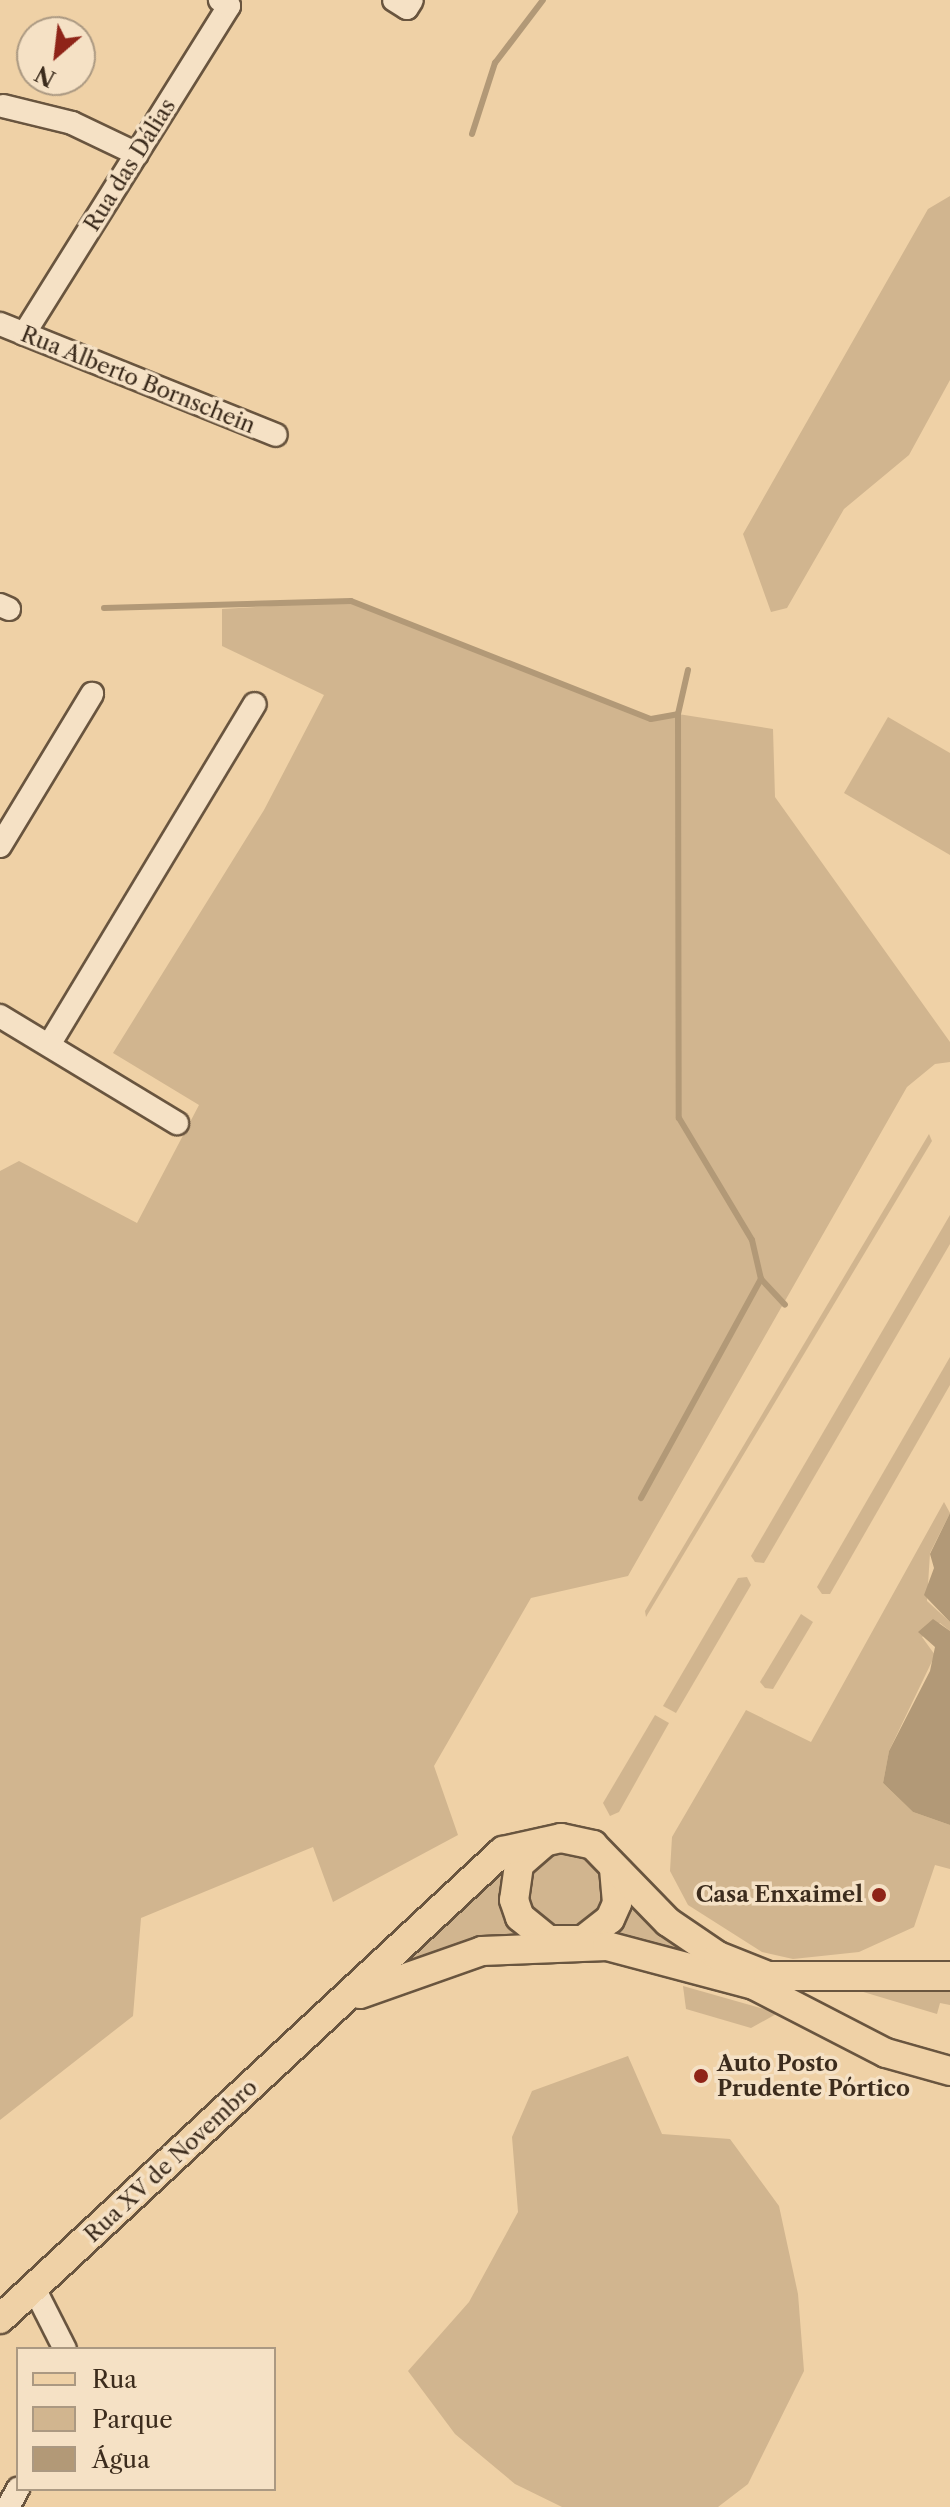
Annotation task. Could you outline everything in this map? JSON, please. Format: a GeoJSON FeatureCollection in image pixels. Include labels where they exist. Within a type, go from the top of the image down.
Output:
{"type":"FeatureCollection","features":[{"type":"Feature","properties":{"kind":"main road","name":"Rua XV de Novembro"},"geometry":{"type":"LineString","coordinates":[[0,2319],[342,2003],[494,1857],[546,1841],[593,1845],[614,1869],[692,1939],[755,1972],[805,1980],[890,1971],[950,1976]]}},
{"type":"Feature","properties":{"kind":"main road"},"geometry":{"type":"LineString","coordinates":[[546,1841],[519,1865],[514,1900],[532,1931],[566,1943],[610,1919],[617,1903],[614,1869]]}},
{"type":"Feature","properties":{"kind":"main road","name":"Rua XV de Novembro"},"geometry":{"type":"LineString","coordinates":[[342,2003],[455,1958],[566,1943],[639,1951],[754,1985],[886,2053],[950,2071]]}},
{"type":"Feature","properties":{"kind":"street","name":"Rua das Dálias"},"geometry":{"type":"LineString","coordinates":[[24,334],[229,6],[220,0]]}},
{"type":"Feature","properties":{"kind":"street"},"geometry":{"type":"LineString","coordinates":[[3,106],[72,123],[137,154]]}},
{"type":"Feature","properties":{"kind":"street","name":"Rua Alberto Bornschein"},"geometry":{"type":"LineString","coordinates":[[0,324],[276,435]]}},
{"type":"Feature","properties":{"kind":"street"},"geometry":{"type":"LineString","coordinates":[[0,846],[92,694]]}},
{"type":"Feature","properties":{"kind":"street"},"geometry":{"type":"LineString","coordinates":[[49,1045],[255,704]]}},
{"type":"Feature","properties":{"kind":"street"},"geometry":{"type":"LineString","coordinates":[[0,1016],[177,1123]]}},
{"type":"Feature","properties":{"kind":"street"},"geometry":{"type":"LineString","coordinates":[[34,2288],[64,2347]]}},
{"type":"Feature","properties":{"kind":"green space"},"geometry":{"type":"Polygon","coordinates":[[[950,196],[950,380],[909,455],[844,509],[787,608],[771,612],[743,534],[928,209],[950,196]]]}},
{"type":"Feature","properties":{"kind":"green space"},"geometry":{"type":"Polygon","coordinates":[[[351,601],[651,719],[678,714],[773,729],[775,797],[950,1042],[950,1062],[935,1064],[907,1087],[628,1576],[531,1598],[434,1766],[458,1835],[333,1902],[313,1847],[141,1918],[133,2016],[0,2120],[0,1171],[19,1161],[137,1223],[199,1105],[113,1053],[264,810],[324,695],[222,646],[222,609],[351,601]]]}},
{"type":"Feature","properties":{"kind":"green space"},"geometry":{"type":"Polygon","coordinates":[[[888,717],[950,753],[950,855],[844,793],[888,717]]]}},
{"type":"Feature","properties":{"kind":"green space"},"geometry":{"type":"Polygon","coordinates":[[[929,1134],[932,1141],[646,1617],[645,1611],[929,1134]]]}},
{"type":"Feature","properties":{"kind":"green space"},"geometry":{"type":"Polygon","coordinates":[[[950,1215],[950,1244],[764,1563],[755,1562],[751,1556],[950,1215]]]}},
{"type":"Feature","properties":{"kind":"green space"},"geometry":{"type":"Polygon","coordinates":[[[950,1357],[950,1385],[830,1594],[822,1594],[817,1587],[950,1357]]]}},
{"type":"Feature","properties":{"kind":"green space"},"geometry":{"type":"Polygon","coordinates":[[[944,1502],[950,1513],[930,1553],[927,1601],[950,1622],[950,1631],[940,1623],[922,1637],[935,1655],[889,1751],[883,1783],[913,1812],[950,1825],[950,1869],[935,1865],[914,1927],[859,1952],[793,1959],[762,1952],[688,1905],[670,1871],[672,1837],[746,1710],[811,1742],[944,1502]]]}},
{"type":"Feature","properties":{"kind":"green space"},"geometry":{"type":"Polygon","coordinates":[[[747,1577],[751,1585],[676,1713],[663,1706],[738,1578],[747,1577]]]}},
{"type":"Feature","properties":{"kind":"green space"},"geometry":{"type":"Polygon","coordinates":[[[801,1614],[813,1622],[773,1689],[765,1688],[760,1682],[801,1614]]]}},
{"type":"Feature","properties":{"kind":"green space"},"geometry":{"type":"Polygon","coordinates":[[[655,1715],[669,1723],[619,1812],[610,1816],[603,1803],[655,1715]]]}},
{"type":"Feature","properties":{"kind":"green space"},"geometry":{"type":"Polygon","coordinates":[[[566,1849],[582,1853],[595,1861],[603,1874],[607,1890],[603,1906],[595,1919],[582,1927],[566,1931],[550,1927],[537,1919],[529,1906],[525,1890],[529,1874],[537,1861],[550,1853],[566,1849]]]}},
{"type":"Feature","properties":{"kind":"green space"},"geometry":{"type":"Polygon","coordinates":[[[507,1866],[522,1936],[454,1946],[391,1968],[507,1866]]]}},
{"type":"Feature","properties":{"kind":"green space"},"geometry":{"type":"Polygon","coordinates":[[[624,1889],[700,1954],[610,1934],[624,1889]]]}},
{"type":"Feature","properties":{"kind":"green space"},"geometry":{"type":"Polygon","coordinates":[[[683,1986],[778,2013],[751,2028],[686,2009],[683,1986]]]}},
{"type":"Feature","properties":{"kind":"green space"},"geometry":{"type":"Polygon","coordinates":[[[950,1986],[950,2005],[940,2003],[937,2014],[850,1988],[950,1986]]]}},
{"type":"Feature","properties":{"kind":"green space"},"geometry":{"type":"Polygon","coordinates":[[[628,2056],[662,2134],[730,2139],[779,2206],[798,2294],[804,2371],[748,2484],[718,2507],[562,2507],[515,2484],[455,2434],[408,2371],[469,2302],[518,2212],[512,2137],[532,2091],[628,2056]]]}},
{"type":"Feature","properties":{"kind":"water"},"geometry":{"type":"Polygon","coordinates":[[[950,1513],[950,1622],[924,1595],[934,1568],[930,1554],[950,1513]]]}},
{"type":"Feature","properties":{"kind":"water"},"geometry":{"type":"Polygon","coordinates":[[[933,1619],[950,1631],[950,1825],[913,1812],[883,1783],[889,1751],[930,1671],[935,1647],[918,1632],[933,1619]]]}},
{"type":"Feature","properties":{"kind":"waterway"},"geometry":{"type":"LineString","coordinates":[[472,134],[495,63],[543,0]]}},
{"type":"Feature","properties":{"kind":"waterway"},"geometry":{"type":"LineString","coordinates":[[104,608],[351,601],[651,719],[678,714]]}},
{"type":"Feature","properties":{"kind":"waterway"},"geometry":{"type":"LineString","coordinates":[[688,670],[678,714],[679,1118],[752,1240],[761,1279],[785,1305]]}},
{"type":"Feature","properties":{"kind":"waterway"},"geometry":{"type":"LineString","coordinates":[[641,1498],[761,1279]]}},
{"type":"Feature","properties":{"kind":"place","name":"Casa Enxaimel"},"geometry":{"type":"Point","coordinates":[879,1895]}},
{"type":"Feature","properties":{"kind":"place","name":"Auto Posto Prudente Pórtico"},"geometry":{"type":"Point","coordinates":[701,2076]}}]}
